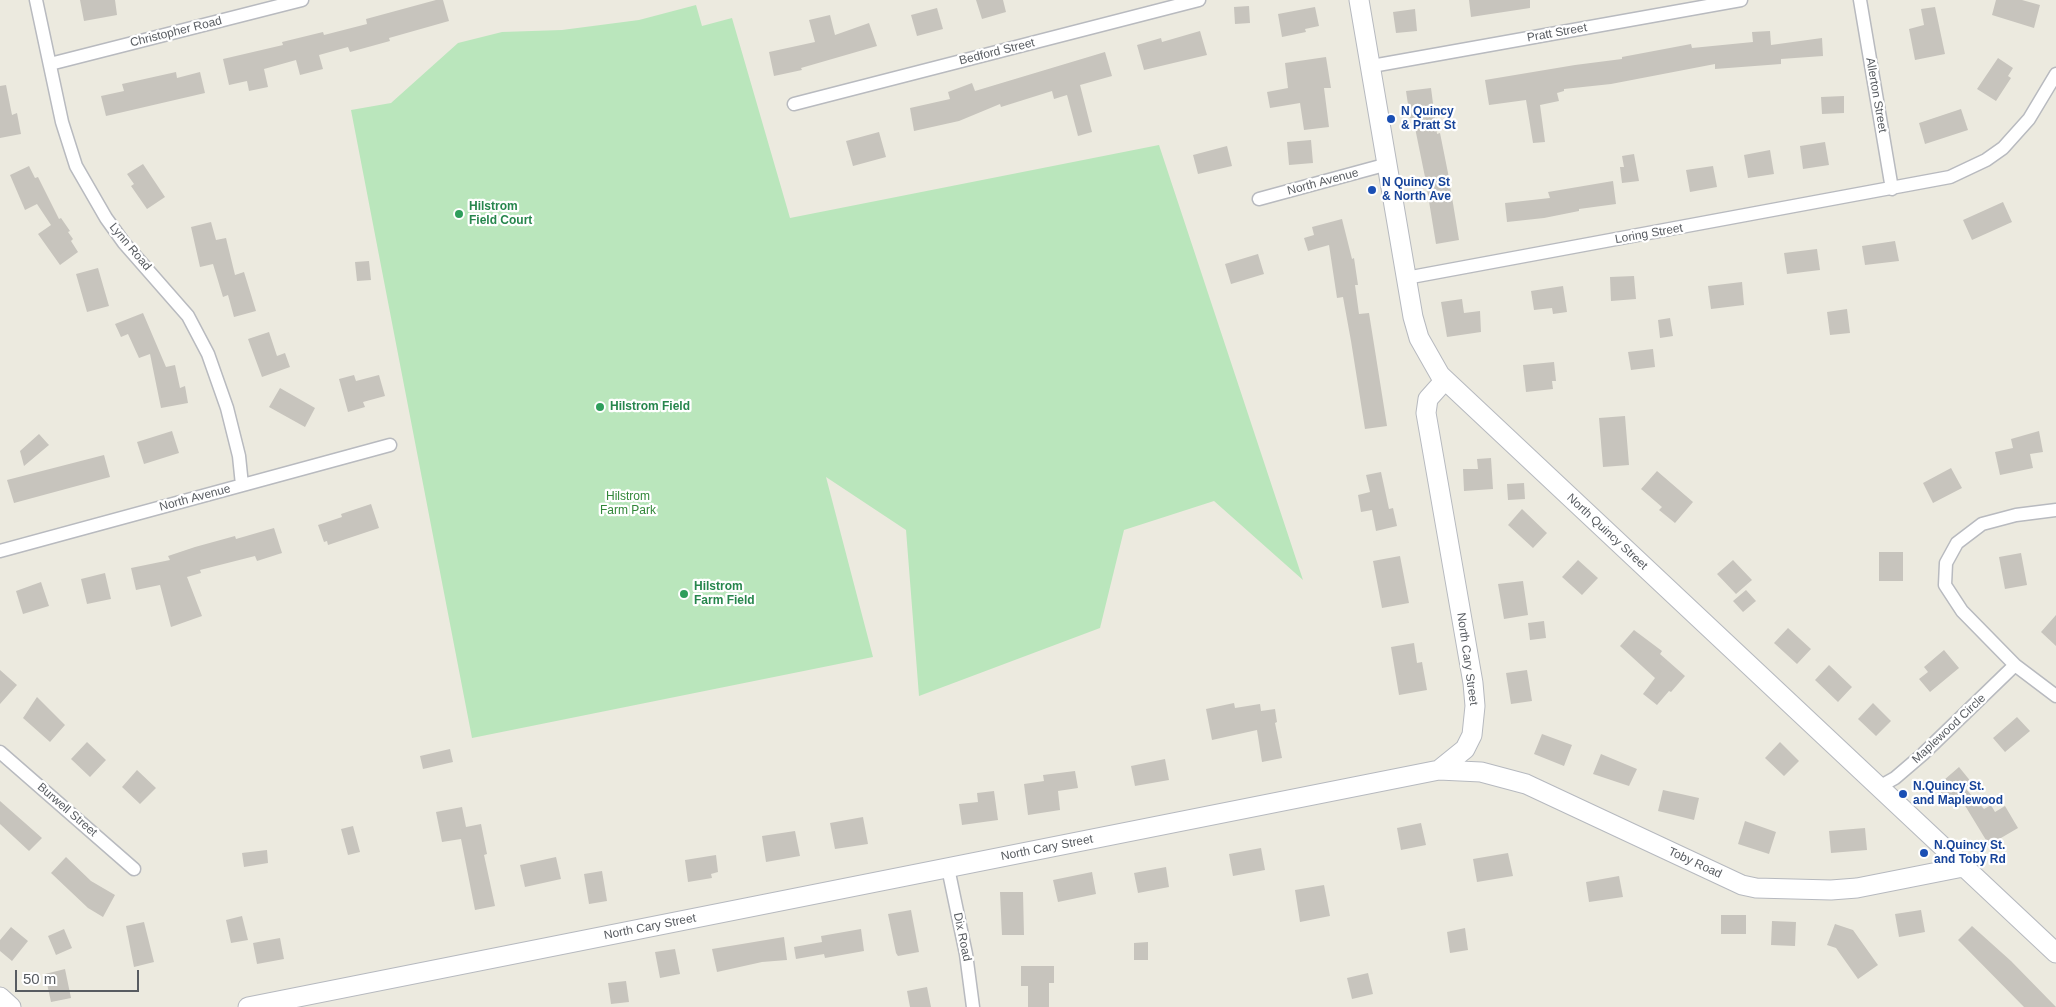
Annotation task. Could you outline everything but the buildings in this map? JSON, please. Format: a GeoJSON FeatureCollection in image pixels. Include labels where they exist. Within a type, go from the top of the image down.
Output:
{"type":"FeatureCollection","features":[{"type":"Feature","properties":{"kind":"main road","name":"North Quincy Street"},"geometry":{"type":"LineString","coordinates":[[1359,0],[1372,66],[1406,278],[1419,338],[1429,358],[1445,380],[2056,953]]}},
{"type":"Feature","properties":{"kind":"main road","name":"North Cary Street"},"geometry":{"type":"LineString","coordinates":[[248,1007],[1440,770],[1465,749],[1472,735],[1475,706],[1426,413],[1428,399],[1445,380]]}},
{"type":"Feature","properties":{"kind":"main road","name":"Toby Road"},"geometry":{"type":"LineString","coordinates":[[1440,770],[1481,772],[1526,784],[1742,885],[1756,888],[1831,890],[1857,888],[1963,867]]}},
{"type":"Feature","properties":{"kind":"main road"},"geometry":{"type":"LineString","coordinates":[[0,998],[11,1007]]}},
{"type":"Feature","properties":{"kind":"street","name":"Lynn Road"},"geometry":{"type":"LineString","coordinates":[[36,0],[62,122],[76,166],[91,195],[124,243],[188,316],[208,354],[227,408],[239,456],[242,485]]}},
{"type":"Feature","properties":{"kind":"street","name":"Bedford Street"},"geometry":{"type":"LineString","coordinates":[[794,104],[1199,0]]}},
{"type":"Feature","properties":{"kind":"street","name":"Pratt Street"},"geometry":{"type":"LineString","coordinates":[[1372,66],[1741,0]]}},
{"type":"Feature","properties":{"kind":"street","name":"Allerton Street"},"geometry":{"type":"LineString","coordinates":[[1860,0],[1892,189]]}},
{"type":"Feature","properties":{"kind":"street","name":"Christopher Road"},"geometry":{"type":"LineString","coordinates":[[50,64],[295,1]]}},
{"type":"Feature","properties":{"kind":"street","name":"Loring Street"},"geometry":{"type":"LineString","coordinates":[[1406,278],[1950,177],[1986,160],[2003,148],[2029,119],[2056,74]]}},
{"type":"Feature","properties":{"kind":"street","name":"North Avenue"},"geometry":{"type":"LineString","coordinates":[[1259,199],[1388,164]]}},
{"type":"Feature","properties":{"kind":"street","name":"North Avenue"},"geometry":{"type":"LineString","coordinates":[[0,551],[390,445]]}},
{"type":"Feature","properties":{"kind":"street"},"geometry":{"type":"LineString","coordinates":[[2056,510],[2016,515],[1982,524],[1957,543],[1946,563],[1945,586],[1962,611],[2014,665],[2056,696]]}},
{"type":"Feature","properties":{"kind":"street","name":"Maplewood Circle"},"geometry":{"type":"LineString","coordinates":[[1879,787],[1896,778],[1916,760],[2014,665]]}},
{"type":"Feature","properties":{"kind":"street","name":"Burwell Street"},"geometry":{"type":"LineString","coordinates":[[0,752],[134,869]]}},
{"type":"Feature","properties":{"kind":"street","name":"Dix Road"},"geometry":{"type":"LineString","coordinates":[[948,868],[966,954],[973,1007]]}},
{"type":"Feature","properties":{"kind":"green space","name":"Hilstrom Farm Park"},"geometry":{"type":"Polygon","coordinates":[[[696,5],[702,26],[732,18],[790,218],[1159,145],[1303,580],[1214,501],[1124,530],[1100,628],[919,696],[906,530],[826,477],[873,657],[472,738],[351,110],[391,103],[458,43],[502,32],[562,30],[639,20],[696,5]]]}},
{"type":"Feature","properties":{"kind":"place","name":"N Quincy & Pratt St"},"geometry":{"type":"Point","coordinates":[1391,119]}},
{"type":"Feature","properties":{"kind":"place","name":"N Quincy St & North Ave"},"geometry":{"type":"Point","coordinates":[1372,190]}},
{"type":"Feature","properties":{"kind":"place","name":"Hilstrom Field Court"},"geometry":{"type":"Point","coordinates":[459,214]}},
{"type":"Feature","properties":{"kind":"place","name":"Hilstrom Field"},"geometry":{"type":"Point","coordinates":[600,407]}},
{"type":"Feature","properties":{"kind":"place","name":"Hilstrom Farm Field"},"geometry":{"type":"Point","coordinates":[684,594]}},
{"type":"Feature","properties":{"kind":"place","name":"N.Quincy St. and Maplewood"},"geometry":{"type":"Point","coordinates":[1903,794]}},
{"type":"Feature","properties":{"kind":"place","name":"N.Quincy St. and Toby Rd"},"geometry":{"type":"Point","coordinates":[1924,853]}}]}
